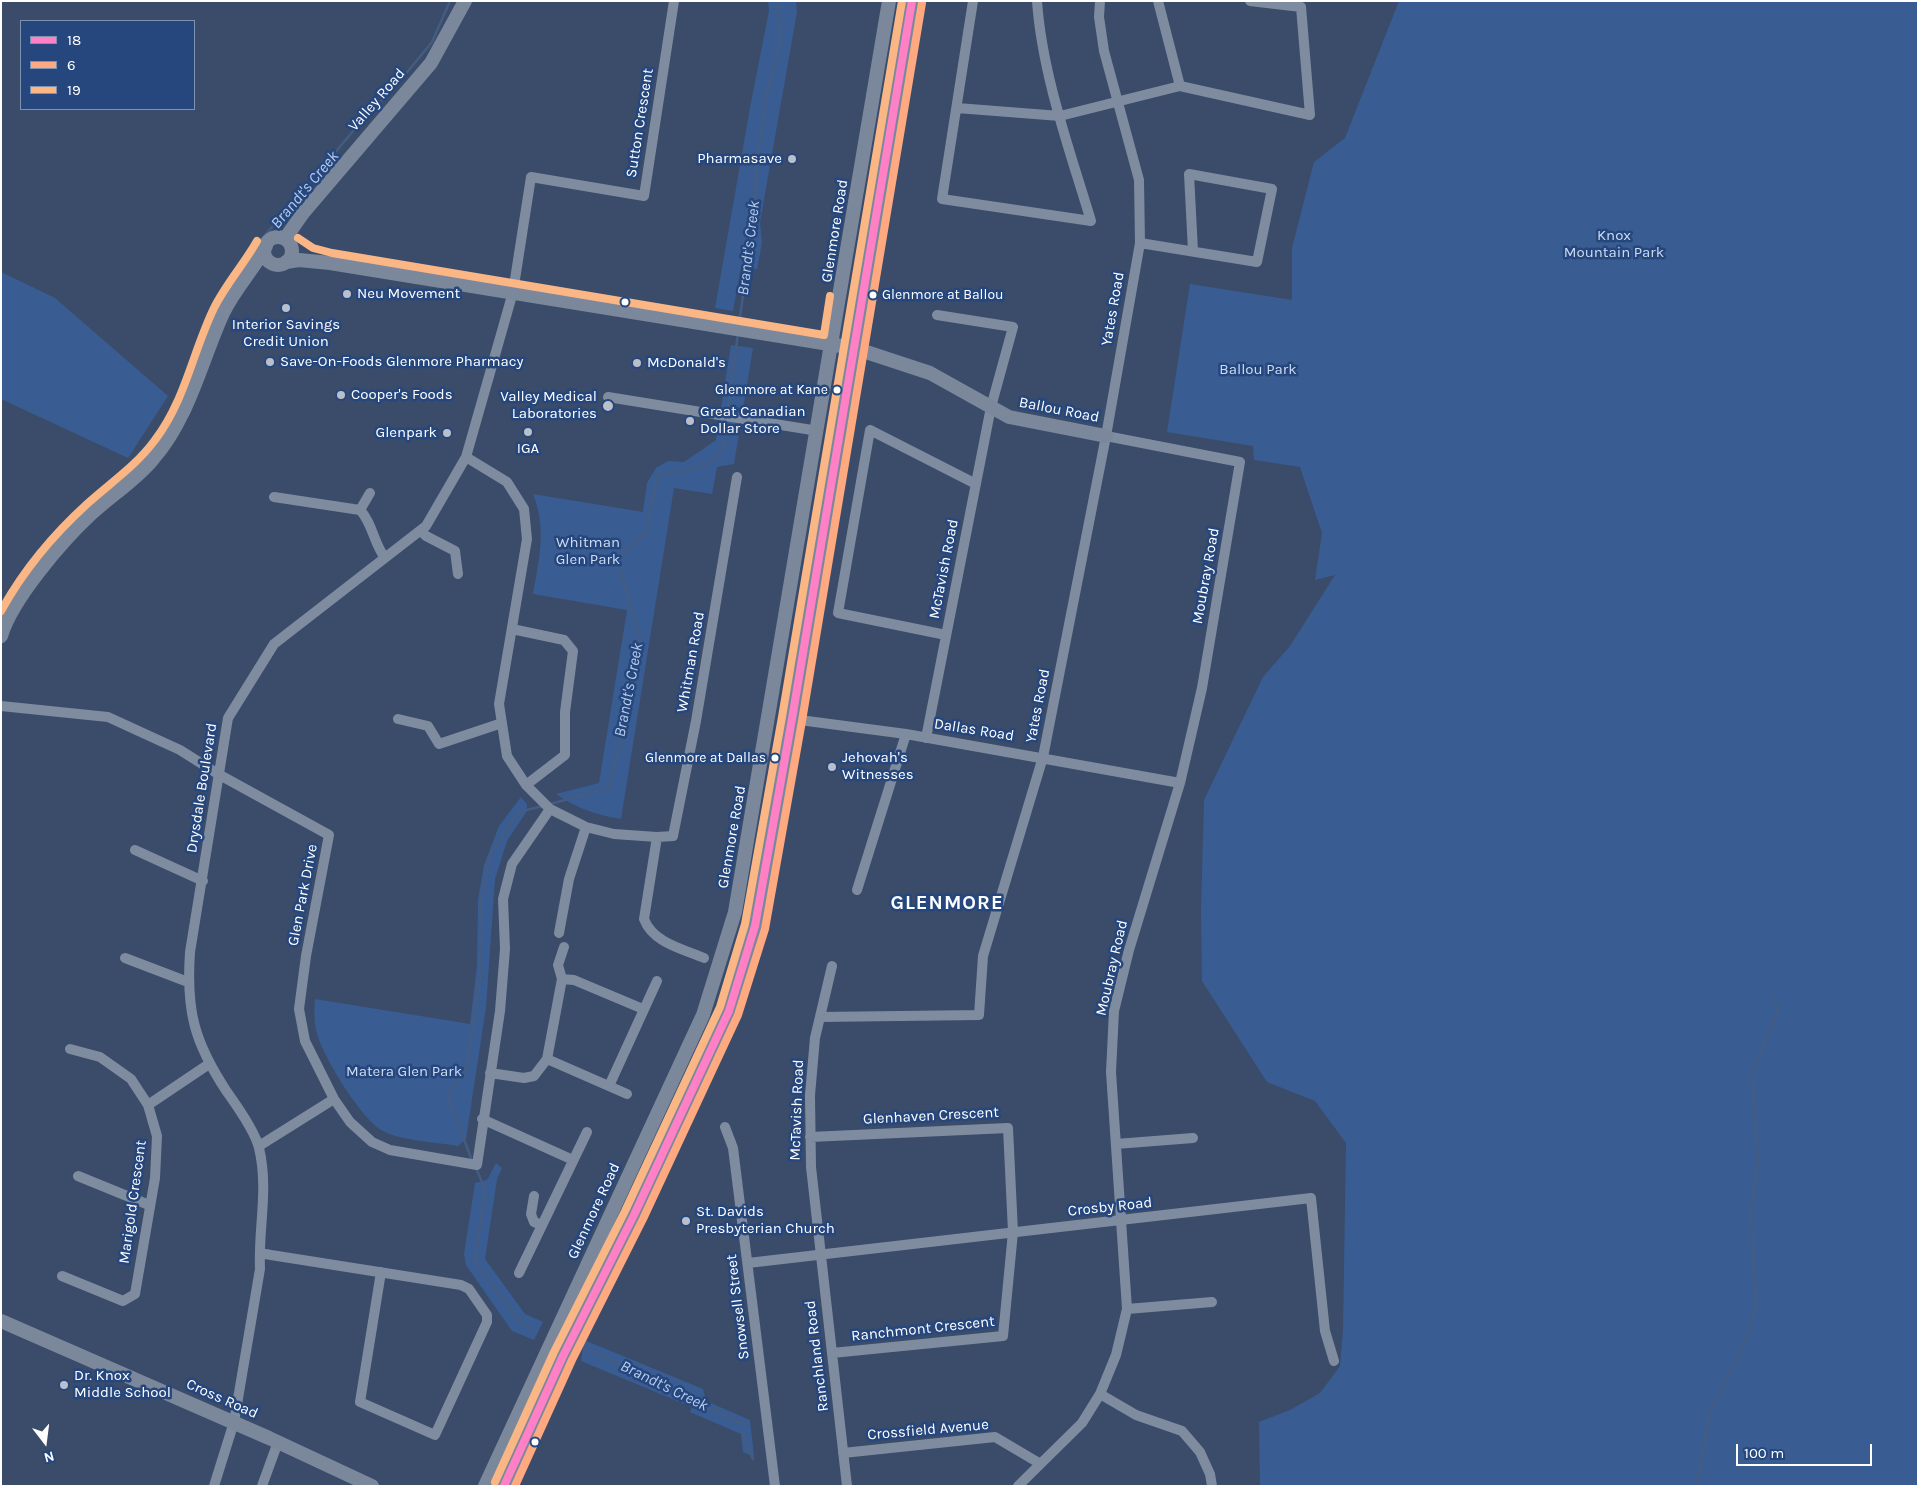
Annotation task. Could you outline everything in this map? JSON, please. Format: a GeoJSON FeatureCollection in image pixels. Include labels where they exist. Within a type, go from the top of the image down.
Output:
{"type":"FeatureCollection","features":[{"type":"Feature","properties":{"kind":"main road","name":"Valley Road"},"geometry":{"type":"LineString","coordinates":[[242,279],[264,265],[282,263],[291,256],[289,233],[303,213],[431,62],[465,1]]}},
{"type":"Feature","properties":{"kind":"main road","name":"Glenmore Road"},"geometry":{"type":"LineString","coordinates":[[485,1486],[706,1005],[735,912],[818,431],[889,1]]}},
{"type":"Feature","properties":{"kind":"main road"},"geometry":{"type":"LineString","coordinates":[[504,1486],[729,1011],[755,926],[792,720],[912,1]]}},
{"type":"Feature","properties":{"kind":"main road","name":"Valley Road"},"geometry":{"type":"LineString","coordinates":[[1,636],[19,602],[61,547],[91,514],[126,487],[154,458],[192,393],[206,350],[224,310],[242,279],[256,263],[269,242],[303,213]]}},
{"type":"Feature","properties":{"kind":"main road"},"geometry":{"type":"LineString","coordinates":[[280,237],[290,243],[298,253],[330,263],[300,260],[282,263],[267,258],[269,242],[280,237]]}},
{"type":"Feature","properties":{"kind":"main road","name":"Ballou Road"},"geometry":{"type":"LineString","coordinates":[[330,263],[832,346],[854,348],[930,373],[1010,417],[1106,436]]}},
{"type":"Feature","properties":{"kind":"main road","name":"Cross Road"},"geometry":{"type":"LineString","coordinates":[[1,1321],[234,1422],[372,1486]]}},
{"type":"Feature","properties":{"kind":"street","name":"Sutton Crescent"},"geometry":{"type":"LineString","coordinates":[[531,177],[644,196],[674,1]]}},
{"type":"Feature","properties":{"kind":"street"},"geometry":{"type":"LineString","coordinates":[[973,1],[942,200],[1090,221],[1060,116],[1039,29],[1037,1]]}},
{"type":"Feature","properties":{"kind":"street","name":"Yates Road"},"geometry":{"type":"LineString","coordinates":[[820,1017],[979,1015],[983,956],[1043,757],[1106,436],[1140,243],[1138,180],[1104,51],[1099,17],[1100,1]]}},
{"type":"Feature","properties":{"kind":"street"},"geometry":{"type":"LineString","coordinates":[[1158,1],[1180,86]]}},
{"type":"Feature","properties":{"kind":"street"},"geometry":{"type":"LineString","coordinates":[[957,108],[1060,116],[1180,86],[1310,116],[1301,7],[1250,1]]}},
{"type":"Feature","properties":{"kind":"street"},"geometry":{"type":"LineString","coordinates":[[1140,243],[1257,262],[1272,189],[1190,174],[1193,251]]}},
{"type":"Feature","properties":{"kind":"street","name":"Drysdale Boulevard"},"geometry":{"type":"LineString","coordinates":[[214,1486],[234,1422],[260,1269],[265,1203],[259,1146],[237,1106],[209,1064],[190,1009],[188,982],[190,952],[228,718],[274,644],[426,526],[466,458],[513,292],[531,177]]}},
{"type":"Feature","properties":{"kind":"street","name":"McTavish Road"},"geometry":{"type":"LineString","coordinates":[[926,738],[991,407],[1013,327],[937,316]]}},
{"type":"Feature","properties":{"kind":"street"},"geometry":{"type":"LineString","coordinates":[[608,397],[818,431]]}},
{"type":"Feature","properties":{"kind":"street"},"geometry":{"type":"LineString","coordinates":[[946,635],[838,613],[870,430],[976,484]]}},
{"type":"Feature","properties":{"kind":"street","name":"Ballou Road"},"geometry":{"type":"LineString","coordinates":[[1106,436],[1240,462]]}},
{"type":"Feature","properties":{"kind":"street"},"geometry":{"type":"LineString","coordinates":[[466,458],[507,482],[524,509],[527,539],[499,704],[508,756],[526,785],[550,809],[586,827],[614,834],[657,837],[644,919],[648,929],[658,938],[704,958]]}},
{"type":"Feature","properties":{"kind":"street","name":"Moubray Road"},"geometry":{"type":"LineString","coordinates":[[1018,1486],[1082,1422],[1100,1394],[1116,1355],[1128,1309],[1111,1072],[1114,1011],[1129,950],[1180,783],[1202,688],[1240,462]]}},
{"type":"Feature","properties":{"kind":"street","name":"Whitman Road"},"geometry":{"type":"LineString","coordinates":[[657,837],[672,836],[696,721],[737,476]]}},
{"type":"Feature","properties":{"kind":"street"},"geometry":{"type":"LineString","coordinates":[[360,510],[370,493]]}},
{"type":"Feature","properties":{"kind":"street"},"geometry":{"type":"LineString","coordinates":[[274,497],[360,510],[365,515],[376,547],[385,558]]}},
{"type":"Feature","properties":{"kind":"street"},"geometry":{"type":"LineString","coordinates":[[420,531],[454,551],[458,574]]}},
{"type":"Feature","properties":{"kind":"street"},"geometry":{"type":"LineString","coordinates":[[512,629],[564,640],[573,652],[565,712],[565,755],[526,785]]}},
{"type":"Feature","properties":{"kind":"street","name":"Glen Park Drive"},"geometry":{"type":"LineString","coordinates":[[1,706],[108,717],[180,750],[218,774],[330,835],[306,956],[299,1009],[305,1041],[334,1100],[350,1122],[372,1142],[390,1150],[477,1165],[482,1119],[500,1011],[505,949],[502,899],[512,864],[550,809]]}},
{"type":"Feature","properties":{"kind":"street"},"geometry":{"type":"LineString","coordinates":[[398,719],[428,726],[440,744],[502,723]]}},
{"type":"Feature","properties":{"kind":"street","name":"Dallas Road"},"geometry":{"type":"LineString","coordinates":[[792,720],[906,734],[1180,783]]}},
{"type":"Feature","properties":{"kind":"street"},"geometry":{"type":"LineString","coordinates":[[857,890],[906,734]]}},
{"type":"Feature","properties":{"kind":"street"},"geometry":{"type":"LineString","coordinates":[[559,933],[569,879],[586,827]]}},
{"type":"Feature","properties":{"kind":"street"},"geometry":{"type":"LineString","coordinates":[[135,850],[202,881]]}},
{"type":"Feature","properties":{"kind":"street"},"geometry":{"type":"LineString","coordinates":[[490,1072],[524,1078],[534,1076],[547,1059],[562,979],[558,965],[564,947]]}},
{"type":"Feature","properties":{"kind":"street"},"geometry":{"type":"LineString","coordinates":[[125,958],[188,982]]}},
{"type":"Feature","properties":{"kind":"street","name":"McTavish Road"},"geometry":{"type":"LineString","coordinates":[[820,1256],[811,1167],[810,1095],[815,1038],[832,966]]}},
{"type":"Feature","properties":{"kind":"street"},"geometry":{"type":"LineString","coordinates":[[562,979],[574,980],[643,1009]]}},
{"type":"Feature","properties":{"kind":"street"},"geometry":{"type":"LineString","coordinates":[[609,1086],[657,981]]}},
{"type":"Feature","properties":{"kind":"street","name":"Marigold Crescent"},"geometry":{"type":"LineString","coordinates":[[62,1276],[123,1301],[135,1294],[148,1205],[155,1178],[157,1136],[148,1105],[131,1079],[100,1057],[70,1050]]}},
{"type":"Feature","properties":{"kind":"street"},"geometry":{"type":"LineString","coordinates":[[547,1059],[627,1094]]}},
{"type":"Feature","properties":{"kind":"street"},"geometry":{"type":"LineString","coordinates":[[148,1105],[209,1064]]}},
{"type":"Feature","properties":{"kind":"street"},"geometry":{"type":"LineString","coordinates":[[259,1146],[334,1100]]}},
{"type":"Feature","properties":{"kind":"street"},"geometry":{"type":"LineString","coordinates":[[482,1119],[574,1160]]}},
{"type":"Feature","properties":{"kind":"street","name":"Snowsell Street"},"geometry":{"type":"LineString","coordinates":[[725,1127],[733,1148],[775,1486]]}},
{"type":"Feature","properties":{"kind":"street","name":"Glenhaven Crescent"},"geometry":{"type":"LineString","coordinates":[[810,1137],[1008,1128],[1013,1232]]}},
{"type":"Feature","properties":{"kind":"street"},"geometry":{"type":"LineString","coordinates":[[519,1273],[587,1132]]}},
{"type":"Feature","properties":{"kind":"street"},"geometry":{"type":"LineString","coordinates":[[1116,1144],[1193,1138]]}},
{"type":"Feature","properties":{"kind":"street"},"geometry":{"type":"LineString","coordinates":[[78,1176],[148,1205]]}},
{"type":"Feature","properties":{"kind":"street"},"geometry":{"type":"LineString","coordinates":[[534,1196],[531,1214],[534,1222],[542,1225]]}},
{"type":"Feature","properties":{"kind":"street","name":"Crosby Road"},"geometry":{"type":"LineString","coordinates":[[748,1263],[1311,1198],[1325,1331],[1334,1361]]}},
{"type":"Feature","properties":{"kind":"street","name":"Ranchmont Crescent"},"geometry":{"type":"LineString","coordinates":[[832,1353],[1003,1336],[1013,1232]]}},
{"type":"Feature","properties":{"kind":"street"},"geometry":{"type":"LineString","coordinates":[[260,1253],[381,1272],[461,1285],[469,1289],[488,1315],[487,1322],[435,1435],[360,1402],[381,1272]]}},
{"type":"Feature","properties":{"kind":"street","name":"Ranchland Road"},"geometry":{"type":"LineString","coordinates":[[820,1256],[847,1486]]}},
{"type":"Feature","properties":{"kind":"street"},"geometry":{"type":"LineString","coordinates":[[1128,1309],[1212,1302]]}},
{"type":"Feature","properties":{"kind":"street"},"geometry":{"type":"LineString","coordinates":[[1100,1394],[1136,1415],[1182,1431],[1200,1452],[1210,1474],[1212,1486]]}},
{"type":"Feature","properties":{"kind":"street","name":"Crossfield Avenue"},"geometry":{"type":"LineString","coordinates":[[843,1453],[995,1437],[1039,1463]]}},
{"type":"Feature","properties":{"kind":"street"},"geometry":{"type":"LineString","coordinates":[[262,1486],[278,1442]]}},
{"type":"Feature","properties":{"kind":"green space"},"geometry":{"type":"Polygon","coordinates":[[[768,1],[796,1],[797,12],[760,222],[762,243],[757,269],[741,267],[733,311],[715,308],[769,11],[768,1]]]}},
{"type":"Feature","properties":{"kind":"green space"},"geometry":{"type":"Polygon","coordinates":[[[1399,1],[1918,1],[1918,1486],[1260,1486],[1259,1422],[1290,1410],[1320,1393],[1340,1366],[1343,1330],[1346,1143],[1315,1101],[1267,1082],[1202,981],[1201,911],[1204,800],[1263,677],[1290,646],[1335,575],[1315,580],[1322,533],[1300,467],[1254,460],[1253,446],[1167,432],[1190,284],[1292,300],[1292,248],[1314,162],[1345,138],[1399,1]]]}},
{"type":"Feature","properties":{"kind":"green space"},"geometry":{"type":"Polygon","coordinates":[[[1,272],[55,298],[168,396],[128,458],[1,399],[1,272]]]}},
{"type":"Feature","properties":{"kind":"green space","name":"Whitman Glen Park"},"geometry":{"type":"Polygon","coordinates":[[[731,345],[753,348],[734,464],[717,467],[712,494],[674,488],[621,819],[595,813],[579,807],[556,794],[599,783],[627,610],[533,594],[541,532],[540,519],[533,494],[643,512],[647,483],[656,468],[668,461],[684,462],[716,440],[731,345]]]}},
{"type":"Feature","properties":{"kind":"green space","name":"Matera Glen Park"},"geometry":{"type":"Polygon","coordinates":[[[521,797],[527,804],[527,811],[507,841],[495,879],[486,1007],[466,1139],[458,1146],[399,1137],[383,1131],[364,1114],[354,1101],[327,1058],[315,1025],[315,999],[470,1024],[477,966],[478,900],[484,865],[499,826],[521,797]]]}},
{"type":"Feature","properties":{"kind":"green space"},"geometry":{"type":"Polygon","coordinates":[[[496,1163],[502,1168],[497,1179],[485,1259],[525,1314],[543,1322],[534,1340],[512,1331],[466,1265],[464,1254],[475,1183],[487,1180],[496,1163]]]}},
{"type":"Feature","properties":{"kind":"green space"},"geometry":{"type":"Polygon","coordinates":[[[584,1340],[703,1389],[706,1401],[750,1420],[754,1457],[743,1452],[741,1434],[690,1412],[692,1407],[581,1361],[584,1340]]]}},
{"type":"Feature","properties":{"kind":"waterway","name":"Brandt's Creek"},"geometry":{"type":"LineString","coordinates":[[404,76],[432,42],[450,1]]}},
{"type":"Feature","properties":{"kind":"waterway","name":"Brandt's Creek"},"geometry":{"type":"LineString","coordinates":[[739,325],[755,205],[756,165],[768,88],[781,41],[777,1]]}},
{"type":"Feature","properties":{"kind":"waterway","name":"Brandt's Creek"},"geometry":{"type":"LineString","coordinates":[[368,115],[398,83]]}},
{"type":"Feature","properties":{"kind":"waterway","name":"Brandt's Creek"},"geometry":{"type":"LineString","coordinates":[[133,463],[170,416],[192,368],[218,295],[261,240],[360,123]]}},
{"type":"Feature","properties":{"kind":"waterway","name":"Brandt's Creek"},"geometry":{"type":"LineString","coordinates":[[728,414],[738,333]]}},
{"type":"Feature","properties":{"kind":"waterway","name":"Brandt's Creek"},"geometry":{"type":"LineString","coordinates":[[550,804],[609,788],[625,724],[640,638],[617,559],[646,532],[658,475],[705,466],[723,449],[727,420]]}},
{"type":"Feature","properties":{"kind":"waterway","name":"Brandt's Creek"},"geometry":{"type":"LineString","coordinates":[[98,499],[121,477]]}},
{"type":"Feature","properties":{"kind":"waterway","name":"Brandt's Creek"},"geometry":{"type":"LineString","coordinates":[[32,566],[60,536]]}},
{"type":"Feature","properties":{"kind":"waterway","name":"Brandt's Creek"},"geometry":{"type":"LineString","coordinates":[[1,615],[23,577]]}},
{"type":"Feature","properties":{"kind":"waterway","name":"Brandt's Creek"},"geometry":{"type":"LineString","coordinates":[[472,1161],[448,1095],[466,1070],[480,978],[481,901],[491,853],[519,812],[543,806]]}},
{"type":"Feature","properties":{"kind":"waterway"},"geometry":{"type":"LineString","coordinates":[[1697,1486],[1710,1412],[1748,1336],[1756,1306],[1751,1210],[1758,1163],[1752,1073],[1777,1012],[1775,1001]]}},
{"type":"Feature","properties":{"kind":"waterway","name":"Brandt's Creek"},"geometry":{"type":"LineString","coordinates":[[476,1168],[485,1189],[475,1262],[520,1322],[534,1331]]}},
{"type":"Feature","properties":{"kind":"waterway","name":"Brandt's Creek"},"geometry":{"type":"LineString","coordinates":[[585,1348],[743,1424]]}},
{"type":"Feature","properties":{"kind":"waterway","name":"Brandt's Creek"},"geometry":{"type":"LineString","coordinates":[[743,1433],[753,1459]]}},
{"type":"Feature","properties":{"kind":"transit line","name":"19"},"geometry":{"type":"LineString","coordinates":[[495,1482],[554,1352],[625,1211],[720,1007],[745,924],[782,717],[902,1]]}},
{"type":"Feature","properties":{"kind":"transit line","name":"18"},"geometry":{"type":"LineString","coordinates":[[504,1486],[563,1356],[634,1215],[729,1011],[755,926],[792,719],[912,1]]}},
{"type":"Feature","properties":{"kind":"transit line","name":"6"},"geometry":{"type":"LineString","coordinates":[[515,1486],[572,1360],[643,1219],[738,1015],[765,929],[802,721],[922,3]]}},
{"type":"Feature","properties":{"kind":"transit line","name":"19"},"geometry":{"type":"LineString","coordinates":[[298,238],[313,248],[332,253],[824,335],[830,296]]}},
{"type":"Feature","properties":{"kind":"transit line","name":"19"},"geometry":{"type":"LineString","coordinates":[[1,611],[29,568],[62,528],[131,466],[155,440],[174,409],[214,308],[257,241]]}},
{"type":"Feature","properties":{"kind":"place","name":"Pharmasave"},"geometry":{"type":"Point","coordinates":[792,159]}},
{"type":"Feature","properties":{"kind":"place","name":"Neu Movement"},"geometry":{"type":"Point","coordinates":[347,294]}},
{"type":"Feature","properties":{"kind":"place","name":"Glenmore at Ballou"},"geometry":{"type":"Point","coordinates":[873,295]}},
{"type":"Feature","properties":{"kind":"place","name":"Interior Savings Credit Union"},"geometry":{"type":"Point","coordinates":[286,308]}},
{"type":"Feature","properties":{"kind":"place","name":"Save-On-Foods Glenmore Pharmacy"},"geometry":{"type":"Point","coordinates":[270,362]}},
{"type":"Feature","properties":{"kind":"place","name":"McDonald's"},"geometry":{"type":"Point","coordinates":[637,363]}},
{"type":"Feature","properties":{"kind":"place","name":"Glenmore at Kane"},"geometry":{"type":"Point","coordinates":[837,390]}},
{"type":"Feature","properties":{"kind":"place","name":"Cooper's Foods"},"geometry":{"type":"Point","coordinates":[341,395]}},
{"type":"Feature","properties":{"kind":"place","name":"Valley Medical Laboratories"},"geometry":{"type":"Point","coordinates":[608,406]}},
{"type":"Feature","properties":{"kind":"place","name":"Great Canadian Dollar Store"},"geometry":{"type":"Point","coordinates":[690,421]}},
{"type":"Feature","properties":{"kind":"place","name":"IGA"},"geometry":{"type":"Point","coordinates":[528,432]}},
{"type":"Feature","properties":{"kind":"place","name":"Glenpark"},"geometry":{"type":"Point","coordinates":[447,433]}},
{"type":"Feature","properties":{"kind":"place","name":"Glenmore at Dallas"},"geometry":{"type":"Point","coordinates":[775,758]}},
{"type":"Feature","properties":{"kind":"place","name":"Jehovah's Witnesses"},"geometry":{"type":"Point","coordinates":[832,767]}},
{"type":"Feature","properties":{"kind":"place","name":"St. Davids Presbyterian Church"},"geometry":{"type":"Point","coordinates":[686,1221]}},
{"type":"Feature","properties":{"kind":"place","name":"Dr. Knox Middle School"},"geometry":{"type":"Point","coordinates":[64,1385]}},
{"type":"Feature","properties":{"kind":"district","name":"GLENMORE"},"geometry":{"type":"Point","coordinates":[947,903]}},
{"type":"Feature","properties":{"kind":"park label","name":"Knox Mountain Park"},"geometry":{"type":"Point","coordinates":[1614,244]}},
{"type":"Feature","properties":{"kind":"park label","name":"Ballou Park"},"geometry":{"type":"Point","coordinates":[1258,370]}}]}
